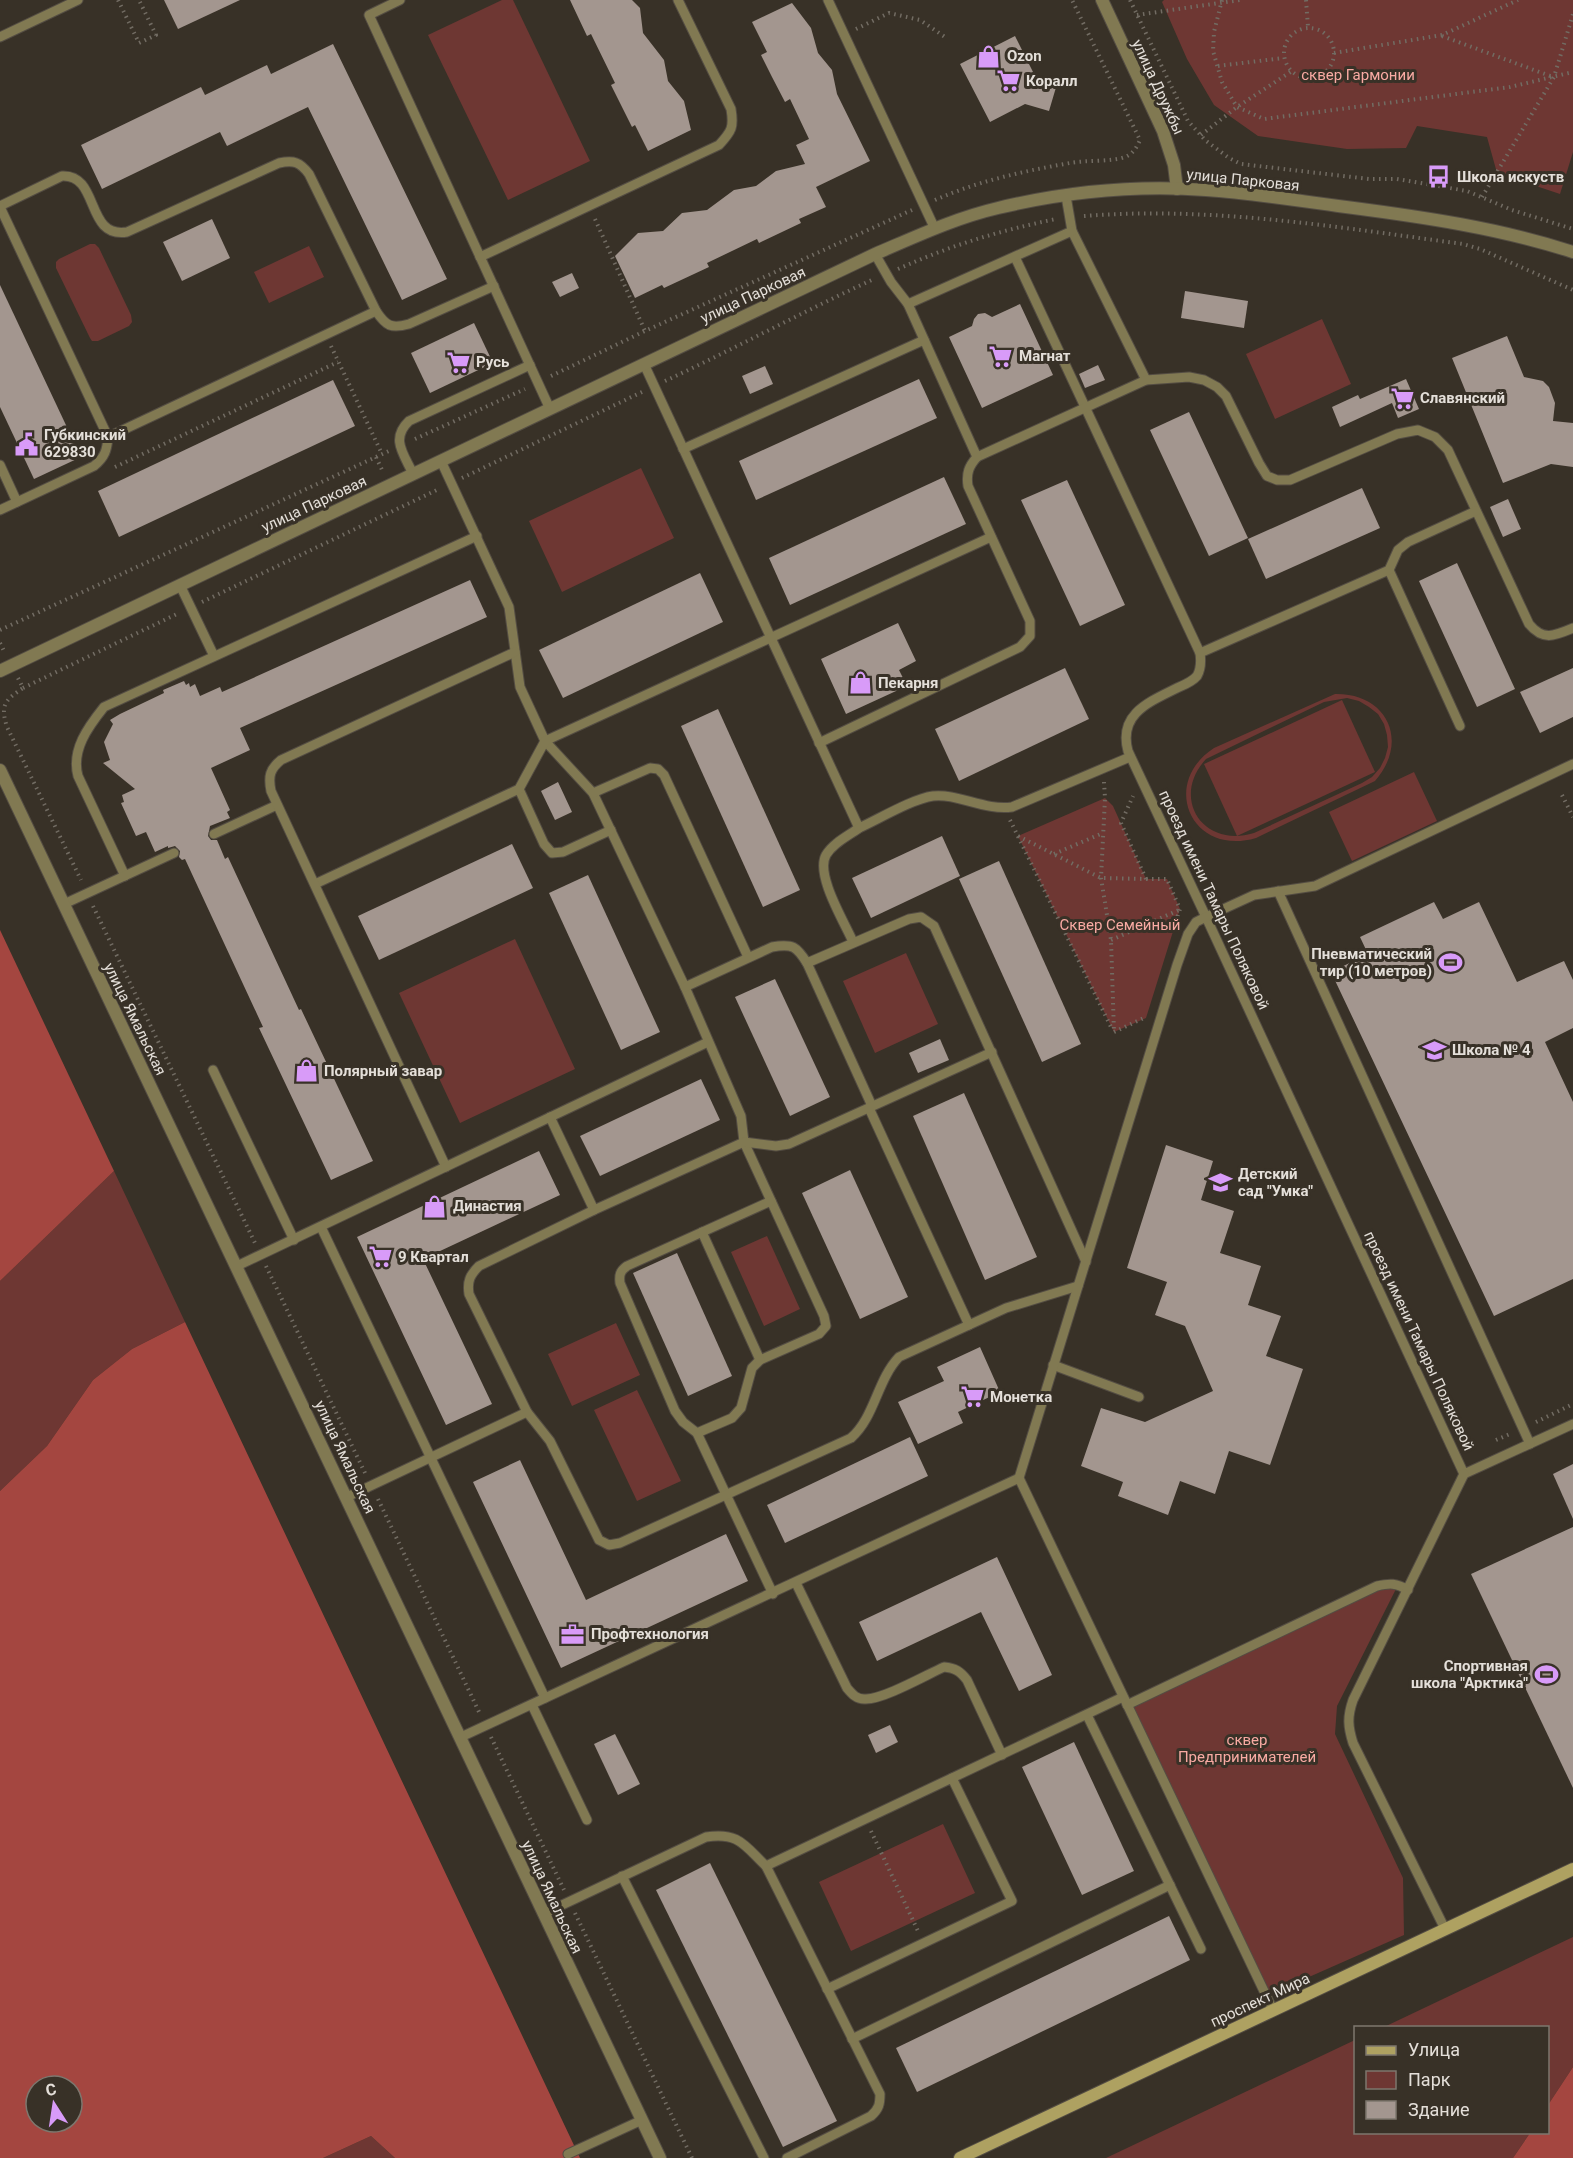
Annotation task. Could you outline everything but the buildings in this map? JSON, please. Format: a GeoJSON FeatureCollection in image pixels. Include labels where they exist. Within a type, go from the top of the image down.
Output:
{"type":"FeatureCollection","features":[{"type":"Feature","properties":{"kind":"main road","name":"проспект Мира"},"geometry":{"type":"LineString","coordinates":[[960,2158],[1573,1869]]}},
{"type":"Feature","properties":{"kind":"street","name":"улица Дружбы"},"geometry":{"type":"LineString","coordinates":[[1101,0],[1163,131],[1174,165],[1177,189]]}},
{"type":"Feature","properties":{"kind":"street","name":"улица Парковая"},"geometry":{"type":"LineString","coordinates":[[6,668],[875,254],[935,229],[997,208],[1066,196],[1129,190],[1177,189],[1235,193],[1437,220],[1509,233],[1573,252]]}},
{"type":"Feature","properties":{"kind":"street","name":"улица Ямальская"},"geometry":{"type":"LineString","coordinates":[[0,770],[660,2158]]}},
{"type":"Feature","properties":{"kind":"lane"},"geometry":{"type":"LineString","coordinates":[[0,37],[78,0]]}},
{"type":"Feature","properties":{"kind":"lane"},"geometry":{"type":"LineString","coordinates":[[400,0],[369,15],[550,409]]}},
{"type":"Feature","properties":{"kind":"lane"},"geometry":{"type":"LineString","coordinates":[[480,257],[719,145],[729,134],[734,123],[731,109],[678,0]]}},
{"type":"Feature","properties":{"kind":"lane"},"geometry":{"type":"LineString","coordinates":[[828,0],[935,229]]}},
{"type":"Feature","properties":{"kind":"lane"},"geometry":{"type":"LineString","coordinates":[[0,510],[94,466],[107,450],[108,437],[0,206],[62,176],[71,176],[78,180],[84,187],[101,222],[109,231],[116,234],[127,232],[279,163],[291,161],[302,164],[309,174],[384,323],[396,327],[409,324],[494,286]]}},
{"type":"Feature","properties":{"kind":"lane"},"geometry":{"type":"LineString","coordinates":[[1066,196],[1072,231],[1146,380]]}},
{"type":"Feature","properties":{"kind":"lane"},"geometry":{"type":"LineString","coordinates":[[908,304],[1072,231]]}},
{"type":"Feature","properties":{"kind":"lane"},"geometry":{"type":"LineString","coordinates":[[875,254],[886,274],[908,304],[977,457]]}},
{"type":"Feature","properties":{"kind":"lane"},"geometry":{"type":"LineString","coordinates":[[1015,257],[1200,653],[1389,570],[1398,550],[1408,542],[1476,511]]}},
{"type":"Feature","properties":{"kind":"lane"},"geometry":{"type":"LineString","coordinates":[[108,437],[376,311]]}},
{"type":"Feature","properties":{"kind":"lane"},"geometry":{"type":"LineString","coordinates":[[683,449],[924,340]]}},
{"type":"Feature","properties":{"kind":"lane"},"geometry":{"type":"LineString","coordinates":[[644,364],[859,828]]}},
{"type":"Feature","properties":{"kind":"lane"},"geometry":{"type":"LineString","coordinates":[[413,474],[398,437],[401,428],[408,421],[530,365]]}},
{"type":"Feature","properties":{"kind":"lane"},"geometry":{"type":"LineString","coordinates":[[819,743],[1020,648],[1030,636],[1030,621],[968,486],[969,465],[977,457],[1146,380],[1189,377],[1204,380],[1217,387],[1226,396],[1259,464],[1267,476],[1276,480],[1290,480],[1397,434],[1418,430],[1435,437],[1448,450],[1529,624],[1536,633],[1545,636],[1559,634],[1573,628]]}},
{"type":"Feature","properties":{"kind":"lane"},"geometry":{"type":"LineString","coordinates":[[441,461],[509,607],[520,687],[545,741],[593,793],[611,830],[685,987],[741,1116],[744,1142],[824,1316],[826,1326],[819,1334],[760,1360],[752,1368],[741,1408],[732,1418],[697,1433]]}},
{"type":"Feature","properties":{"kind":"lane"},"geometry":{"type":"LineString","coordinates":[[0,465],[17,502]]}},
{"type":"Feature","properties":{"kind":"lane"},"geometry":{"type":"LineString","coordinates":[[124,876],[78,776],[75,758],[77,749],[104,707],[477,537]]}},
{"type":"Feature","properties":{"kind":"lane"},"geometry":{"type":"LineString","coordinates":[[315,884],[519,789],[545,741],[991,537]]}},
{"type":"Feature","properties":{"kind":"lane"},"geometry":{"type":"LineString","coordinates":[[1389,570],[1460,726]]}},
{"type":"Feature","properties":{"kind":"lane"},"geometry":{"type":"LineString","coordinates":[[180,585],[214,656]]}},
{"type":"Feature","properties":{"kind":"lane"},"geometry":{"type":"LineString","coordinates":[[446,1167],[277,805],[269,778],[272,768],[281,760],[515,652]]}},
{"type":"Feature","properties":{"kind":"lane","name":"проезд имени Тамары Поляковой"},"geometry":{"type":"LineString","coordinates":[[1200,653],[1201,664],[1198,674],[1190,682],[1148,703],[1134,714],[1125,740],[1130,757],[1464,1474],[1573,1424]]}},
{"type":"Feature","properties":{"kind":"lane"},"geometry":{"type":"LineString","coordinates":[[854,942],[824,878],[823,866],[826,855],[835,845],[859,828],[920,800],[934,796],[1005,808],[1028,802],[1130,757]]}},
{"type":"Feature","properties":{"kind":"lane"},"geometry":{"type":"LineString","coordinates":[[1273,2010],[1018,1478],[1188,934],[1196,922],[1254,895],[1302,890],[1315,886],[1573,764]]}},
{"type":"Feature","properties":{"kind":"lane"},"geometry":{"type":"LineString","coordinates":[[593,793],[650,768],[664,775],[748,957]]}},
{"type":"Feature","properties":{"kind":"lane"},"geometry":{"type":"LineString","coordinates":[[519,789],[544,844],[552,853],[563,852],[611,830]]}},
{"type":"Feature","properties":{"kind":"lane"},"geometry":{"type":"LineString","coordinates":[[214,834],[277,805]]}},
{"type":"Feature","properties":{"kind":"lane"},"geometry":{"type":"LineString","coordinates":[[64,904],[174,853]]}},
{"type":"Feature","properties":{"kind":"lane"},"geometry":{"type":"LineString","coordinates":[[1278,891],[1530,1444]]}},
{"type":"Feature","properties":{"kind":"lane"},"geometry":{"type":"LineString","coordinates":[[807,963],[909,919],[921,917],[934,926],[1086,1262]]}},
{"type":"Feature","properties":{"kind":"lane"},"geometry":{"type":"LineString","coordinates":[[685,987],[772,947],[785,945],[798,949],[807,963],[969,1325]]}},
{"type":"Feature","properties":{"kind":"lane"},"geometry":{"type":"LineString","coordinates":[[237,1266],[708,1042]]}},
{"type":"Feature","properties":{"kind":"lane"},"geometry":{"type":"LineString","coordinates":[[992,1052],[789,1144],[776,1146],[744,1142],[594,1210],[479,1266],[471,1274],[468,1284],[469,1294],[527,1412],[550,1441],[594,1531],[600,1540],[609,1545],[620,1543],[851,1438],[861,1429],[890,1367],[899,1358],[1006,1308],[1078,1286]]}},
{"type":"Feature","properties":{"kind":"lane"},"geometry":{"type":"LineString","coordinates":[[213,1070],[294,1239]]}},
{"type":"Feature","properties":{"kind":"lane"},"geometry":{"type":"LineString","coordinates":[[550,1118],[594,1210]]}},
{"type":"Feature","properties":{"kind":"lane"},"geometry":{"type":"LineString","coordinates":[[771,1201],[627,1266],[621,1271],[619,1277],[675,1411],[683,1422],[697,1433],[773,1594]]}},
{"type":"Feature","properties":{"kind":"lane"},"geometry":{"type":"LineString","coordinates":[[321,1227],[545,1698]]}},
{"type":"Feature","properties":{"kind":"lane"},"geometry":{"type":"LineString","coordinates":[[702,1232],[760,1360]]}},
{"type":"Feature","properties":{"kind":"lane"},"geometry":{"type":"LineString","coordinates":[[1053,1365],[1139,1398]]}},
{"type":"Feature","properties":{"kind":"lane"},"geometry":{"type":"LineString","coordinates":[[347,1497],[527,1412]]}},
{"type":"Feature","properties":{"kind":"lane"},"geometry":{"type":"LineString","coordinates":[[1445,1929],[1353,1743],[1347,1725],[1353,1700],[1464,1474]]}},
{"type":"Feature","properties":{"kind":"lane"},"geometry":{"type":"LineString","coordinates":[[461,1737],[773,1594],[1018,1478]]}},
{"type":"Feature","properties":{"kind":"lane"},"geometry":{"type":"LineString","coordinates":[[796,1583],[847,1688],[853,1695],[864,1700],[878,1697],[944,1667],[952,1667],[960,1671],[967,1680],[1002,1755]]}},
{"type":"Feature","properties":{"kind":"lane"},"geometry":{"type":"LineString","coordinates":[[766,1866],[1087,1714],[1125,1701],[1377,1586],[1398,1584],[1408,1590]]}},
{"type":"Feature","properties":{"kind":"lane"},"geometry":{"type":"LineString","coordinates":[[532,1705],[587,1820]]}},
{"type":"Feature","properties":{"kind":"lane"},"geometry":{"type":"LineString","coordinates":[[1087,1714],[1201,1948]]}},
{"type":"Feature","properties":{"kind":"lane"},"geometry":{"type":"LineString","coordinates":[[827,1989],[1012,1901],[952,1778]]}},
{"type":"Feature","properties":{"kind":"lane"},"geometry":{"type":"LineString","coordinates":[[543,1914],[706,1837],[723,1835],[739,1840],[766,1866],[880,2094],[877,2110],[871,2116],[787,2158]]}},
{"type":"Feature","properties":{"kind":"lane"},"geometry":{"type":"LineString","coordinates":[[622,1876],[764,2158]]}},
{"type":"Feature","properties":{"kind":"lane"},"geometry":{"type":"LineString","coordinates":[[852,2039],[1170,1885]]}},
{"type":"Feature","properties":{"kind":"lane"},"geometry":{"type":"LineString","coordinates":[[568,2154],[642,2120]]}},
{"type":"Feature","properties":{"kind":"path"},"geometry":{"type":"LineString","coordinates":[[118,0],[139,43],[156,35],[139,0]]}},
{"type":"Feature","properties":{"kind":"path"},"geometry":{"type":"LineString","coordinates":[[0,630],[924,204],[1003,176],[1072,162],[1126,157],[1135,150],[1140,140],[1072,0]]}},
{"type":"Feature","properties":{"kind":"path"},"geometry":{"type":"LineString","coordinates":[[1130,0],[1188,121],[1229,158],[1241,164],[1369,179],[1396,179],[1467,191],[1512,210],[1573,229]]}},
{"type":"Feature","properties":{"kind":"path"},"geometry":{"type":"LineString","coordinates":[[1137,15],[1240,0]]}},
{"type":"Feature","properties":{"kind":"path"},"geometry":{"type":"LineString","coordinates":[[1306,0],[1308,27]]}},
{"type":"Feature","properties":{"kind":"path"},"geometry":{"type":"LineString","coordinates":[[1334,53],[1442,35],[1518,0]]}},
{"type":"Feature","properties":{"kind":"path"},"geometry":{"type":"LineString","coordinates":[[1222,1],[1214,32],[1213,51],[1222,82],[1237,106],[1264,119],[1510,87],[1573,72]]}},
{"type":"Feature","properties":{"kind":"path"},"geometry":{"type":"LineString","coordinates":[[845,35],[889,14],[920,20],[945,37]]}},
{"type":"Feature","properties":{"kind":"path"},"geometry":{"type":"LineString","coordinates":[[1482,197],[1554,77],[1573,14]]}},
{"type":"Feature","properties":{"kind":"path"},"geometry":{"type":"LineString","coordinates":[[1308,27],[1314,27],[1326,34],[1334,46],[1334,53],[1329,66],[1318,77],[1304,78],[1292,71],[1283,58],[1288,39],[1298,30],[1308,27]]}},
{"type":"Feature","properties":{"kind":"path"},"geometry":{"type":"LineString","coordinates":[[1442,35],[1554,77]]}},
{"type":"Feature","properties":{"kind":"path"},"geometry":{"type":"LineString","coordinates":[[1218,66],[1283,58]]}},
{"type":"Feature","properties":{"kind":"path"},"geometry":{"type":"LineString","coordinates":[[1201,135],[1237,106],[1292,71]]}},
{"type":"Feature","properties":{"kind":"path"},"geometry":{"type":"LineString","coordinates":[[590,207],[645,331]]}},
{"type":"Feature","properties":{"kind":"path"},"geometry":{"type":"LineString","coordinates":[[692,2158],[7,727],[3,714],[4,704],[22,688],[729,351],[820,304],[946,248],[1008,229],[1070,217],[1131,212],[1233,215],[1295,221],[1463,244],[1480,249],[1573,290]]}},
{"type":"Feature","properties":{"kind":"path"},"geometry":{"type":"LineString","coordinates":[[326,335],[382,454]]}},
{"type":"Feature","properties":{"kind":"path"},"geometry":{"type":"LineString","coordinates":[[106,471],[338,362]]}},
{"type":"Feature","properties":{"kind":"path"},"geometry":{"type":"LineString","coordinates":[[0,642],[6,668],[22,688]]}},
{"type":"Feature","properties":{"kind":"path"},"geometry":{"type":"LineString","coordinates":[[1104,776],[1101,878],[1111,940],[1114,1032]]}},
{"type":"Feature","properties":{"kind":"path"},"geometry":{"type":"LineString","coordinates":[[1134,794],[1121,823],[1146,879]]}},
{"type":"Feature","properties":{"kind":"path"},"geometry":{"type":"LineString","coordinates":[[1562,795],[1573,817]]}},
{"type":"Feature","properties":{"kind":"path"},"geometry":{"type":"LineString","coordinates":[[1005,808],[1114,1032]]}},
{"type":"Feature","properties":{"kind":"path"},"geometry":{"type":"LineString","coordinates":[[1053,854],[1103,833]]}},
{"type":"Feature","properties":{"kind":"path"},"geometry":{"type":"LineString","coordinates":[[1018,836],[1101,878],[1167,879],[1180,909],[1173,931]]}},
{"type":"Feature","properties":{"kind":"path"},"geometry":{"type":"LineString","coordinates":[[1111,940],[1180,909]]}},
{"type":"Feature","properties":{"kind":"path"},"geometry":{"type":"LineString","coordinates":[[1114,1032],[1146,1018],[1149,1007]]}},
{"type":"Feature","properties":{"kind":"path"},"geometry":{"type":"LineString","coordinates":[[866,1820],[923,1942]]}},
{"type":"Feature","properties":{"kind":"green space"},"geometry":{"type":"Polygon","coordinates":[[[502,0],[513,0],[590,161],[508,200],[428,35],[502,0]]]}},
{"type":"Feature","properties":{"kind":"green space","name":"сквер Гармонии"},"geometry":{"type":"Polygon","coordinates":[[[1164,0],[1573,0],[1573,152],[1560,194],[1497,173],[1487,137],[1417,126],[1406,148],[1347,149],[1258,136],[1214,105],[1187,59],[1162,2],[1164,0]]]}},
{"type":"Feature","properties":{"kind":"green space"},"geometry":{"type":"Polygon","coordinates":[[[90,244],[95,244],[99,248],[131,315],[132,322],[129,326],[98,341],[92,341],[90,338],[56,268],[56,262],[59,259],[90,244]]]}},
{"type":"Feature","properties":{"kind":"green space"},"geometry":{"type":"Polygon","coordinates":[[[309,246],[324,277],[269,303],[254,272],[309,246]]]}},
{"type":"Feature","properties":{"kind":"green space"},"geometry":{"type":"Polygon","coordinates":[[[1322,319],[1351,384],[1275,419],[1246,354],[1322,319]]]}},
{"type":"Feature","properties":{"kind":"green space"},"geometry":{"type":"Polygon","coordinates":[[[641,468],[674,538],[562,592],[529,521],[641,468]]]}},
{"type":"Feature","properties":{"kind":"green space"},"geometry":{"type":"Polygon","coordinates":[[[1335,694],[1353,696],[1368,702],[1380,711],[1388,722],[1391,736],[1391,750],[1385,766],[1375,781],[1256,838],[1234,841],[1215,837],[1200,827],[1190,814],[1186,797],[1188,780],[1197,763],[1214,748],[1335,694]],[[1347,698],[1324,702],[1206,759],[1196,774],[1191,789],[1192,804],[1197,817],[1207,827],[1220,834],[1236,836],[1254,833],[1372,777],[1385,758],[1388,747],[1387,735],[1378,714],[1359,701],[1347,698]]]}},
{"type":"Feature","properties":{"kind":"green space"},"geometry":{"type":"Polygon","coordinates":[[[1342,700],[1375,772],[1237,836],[1204,764],[1342,700]]]}},
{"type":"Feature","properties":{"kind":"green space"},"geometry":{"type":"Polygon","coordinates":[[[1414,772],[1437,821],[1352,861],[1329,812],[1414,772]]]}},
{"type":"Feature","properties":{"kind":"green space","name":"Сквер Семейный"},"geometry":{"type":"Polygon","coordinates":[[[1105,798],[1113,806],[1146,879],[1167,879],[1180,909],[1146,1018],[1114,1032],[1018,836],[1105,798]]]}},
{"type":"Feature","properties":{"kind":"green space"},"geometry":{"type":"Polygon","coordinates":[[[515,939],[575,1069],[460,1123],[399,993],[515,939]]]}},
{"type":"Feature","properties":{"kind":"green space"},"geometry":{"type":"Polygon","coordinates":[[[906,953],[938,1024],[875,1053],[843,981],[906,953]]]}},
{"type":"Feature","properties":{"kind":"green space"},"geometry":{"type":"Polygon","coordinates":[[[114,1171],[185,1322],[132,1349],[93,1380],[47,1446],[0,1491],[0,1281],[114,1171]]]}},
{"type":"Feature","properties":{"kind":"green space"},"geometry":{"type":"Polygon","coordinates":[[[767,1236],[800,1309],[764,1326],[731,1252],[767,1236]]]}},
{"type":"Feature","properties":{"kind":"green space"},"geometry":{"type":"Polygon","coordinates":[[[616,1323],[640,1375],[572,1406],[548,1354],[616,1323]]]}},
{"type":"Feature","properties":{"kind":"green space"},"geometry":{"type":"Polygon","coordinates":[[[637,1390],[681,1481],[637,1501],[594,1410],[637,1390]]]}},
{"type":"Feature","properties":{"kind":"green space","name":"сквер Предпринимателей"},"geometry":{"type":"Polygon","coordinates":[[[1398,1585],[1337,1706],[1335,1734],[1403,1878],[1404,1935],[1266,1996],[1127,1705],[1367,1591],[1398,1585]]]}},
{"type":"Feature","properties":{"kind":"green space"},"geometry":{"type":"Polygon","coordinates":[[[943,1824],[975,1893],[851,1951],[819,1882],[943,1824]]]}},
{"type":"Feature","properties":{"kind":"green space"},"geometry":{"type":"Polygon","coordinates":[[[1573,1937],[1573,2067],[1549,2103],[1549,2026],[1386,2026],[1573,1937]]]}},
{"type":"Feature","properties":{"kind":"green space"},"geometry":{"type":"Polygon","coordinates":[[[1354,2040],[1354,2134],[1529,2134],[1513,2158],[1106,2158],[1354,2040]]]}},
{"type":"Feature","properties":{"kind":"green space"},"geometry":{"type":"Polygon","coordinates":[[[371,2136],[395,2158],[323,2158],[371,2136]]]}},
{"type":"Feature","properties":{"kind":"shaded area"},"geometry":{"type":"Polygon","coordinates":[[[0,930],[114,1171],[0,1281],[0,930]]]}},
{"type":"Feature","properties":{"kind":"shaded area"},"geometry":{"type":"Polygon","coordinates":[[[185,1322],[580,2158],[395,2158],[371,2136],[323,2158],[0,2158],[0,1491],[47,1446],[93,1380],[132,1349],[185,1322]]]}},
{"type":"Feature","properties":{"kind":"shaded area"},"geometry":{"type":"Polygon","coordinates":[[[1573,2067],[1573,2158],[1513,2158],[1529,2134],[1549,2134],[1549,2103],[1573,2067]]]}},
{"type":"Feature","properties":{"kind":"place","name":"Ozon"},"geometry":{"type":"Point","coordinates":[989,56]}},
{"type":"Feature","properties":{"kind":"place","name":"Коралл"},"geometry":{"type":"Point","coordinates":[1008,81]}},
{"type":"Feature","properties":{"kind":"place","name":"Школа искуств"},"geometry":{"type":"Point","coordinates":[1439,177]}},
{"type":"Feature","properties":{"kind":"place","name":"Магнат"},"geometry":{"type":"Point","coordinates":[1001,356]}},
{"type":"Feature","properties":{"kind":"place","name":"Русь"},"geometry":{"type":"Point","coordinates":[458,362]}},
{"type":"Feature","properties":{"kind":"place","name":"Славянский"},"geometry":{"type":"Point","coordinates":[1402,398]}},
{"type":"Feature","properties":{"kind":"place","name":"Губкинский 629830"},"geometry":{"type":"Point","coordinates":[26,444]}},
{"type":"Feature","properties":{"kind":"place","name":"Пекарня"},"geometry":{"type":"Point","coordinates":[860,683]}},
{"type":"Feature","properties":{"kind":"place","name":"Пневматический тир (10 метров)"},"geometry":{"type":"Point","coordinates":[1450,963]}},
{"type":"Feature","properties":{"kind":"place","name":"Школа № 4"},"geometry":{"type":"Point","coordinates":[1434,1050]}},
{"type":"Feature","properties":{"kind":"place","name":"Полярный завар"},"geometry":{"type":"Point","coordinates":[306,1071]}},
{"type":"Feature","properties":{"kind":"place","name":"Детский сад \"Умка\""},"geometry":{"type":"Point","coordinates":[1220,1183]}},
{"type":"Feature","properties":{"kind":"place","name":"Династия"},"geometry":{"type":"Point","coordinates":[435,1206]}},
{"type":"Feature","properties":{"kind":"place","name":"9 Квартал"},"geometry":{"type":"Point","coordinates":[380,1257]}},
{"type":"Feature","properties":{"kind":"place","name":"Монетка"},"geometry":{"type":"Point","coordinates":[972,1397]}},
{"type":"Feature","properties":{"kind":"place","name":"Профтехнология"},"geometry":{"type":"Point","coordinates":[573,1634]}},
{"type":"Feature","properties":{"kind":"place","name":"Спортивная школа \"Арктика\""},"geometry":{"type":"Point","coordinates":[1546,1675]}}]}
